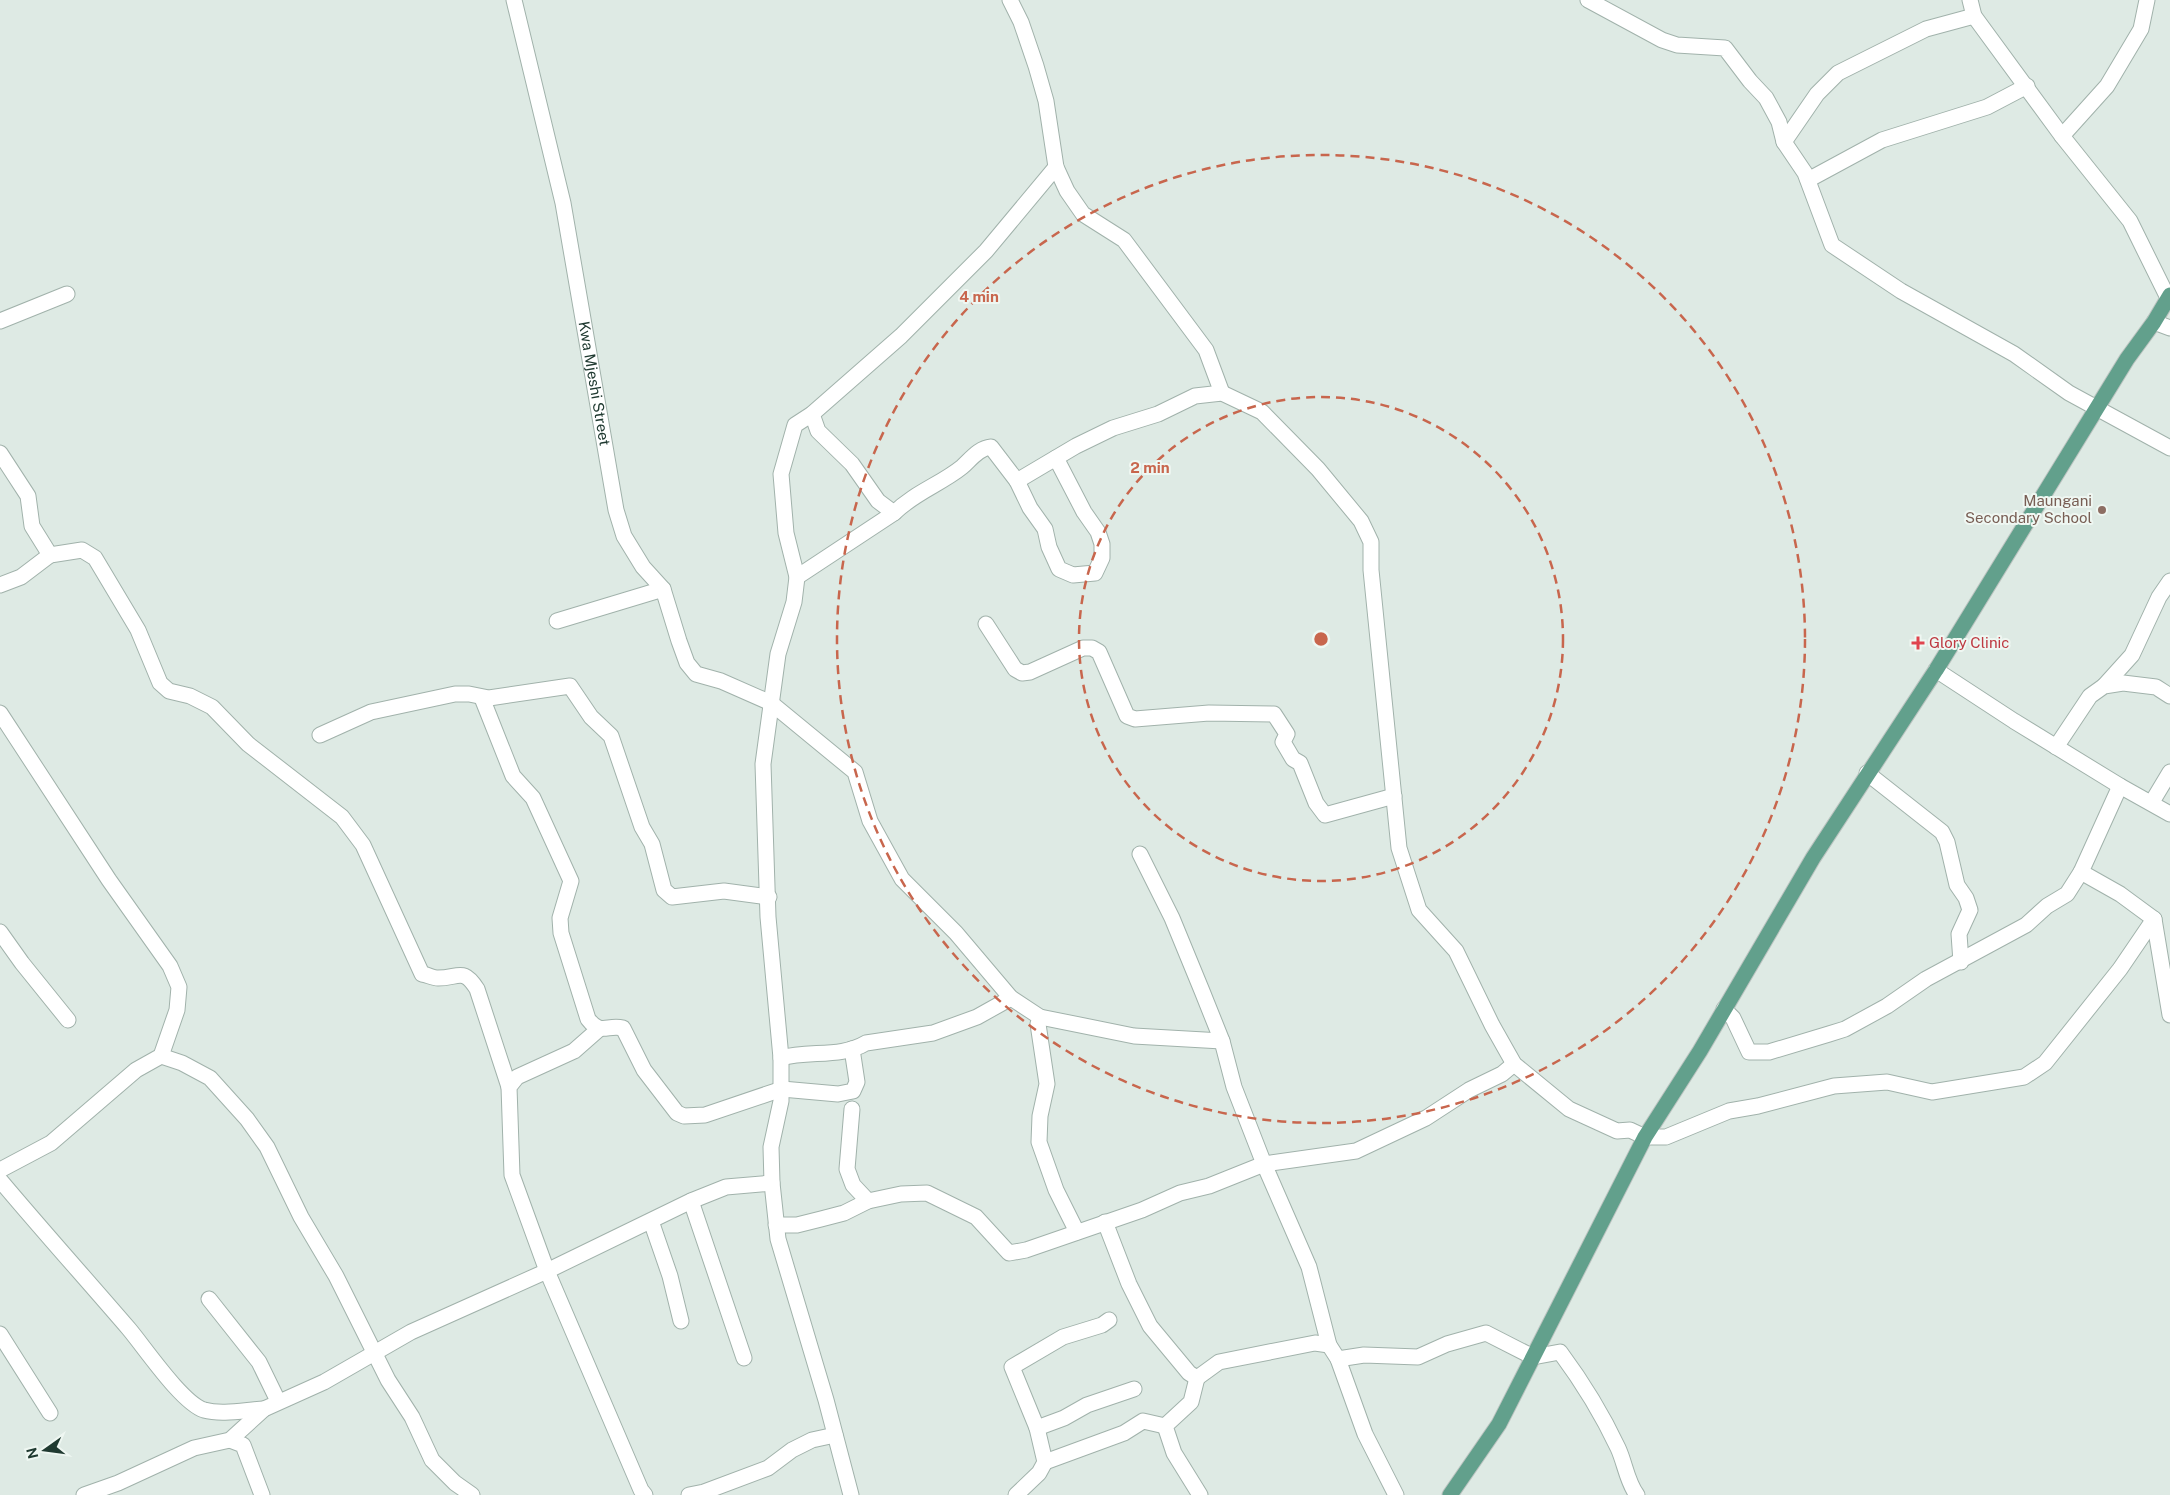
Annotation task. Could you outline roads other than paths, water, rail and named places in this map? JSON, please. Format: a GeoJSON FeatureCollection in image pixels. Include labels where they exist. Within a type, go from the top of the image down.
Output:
{"type":"FeatureCollection","features":[{"type":"Feature","properties":{"kind":"main road"},"geometry":{"type":"LineString","coordinates":[[1450,1495],[1499,1424],[1645,1137],[1724,1009],[1813,858],[1936,670],[2127,359],[2154,322],[2169,296]]}},
{"type":"Feature","properties":{"kind":"street","name":"Kwa Mjeshi Street"},"geometry":{"type":"LineString","coordinates":[[514,0],[563,203],[616,510],[624,536],[643,567],[663,589],[688,663],[696,674],[721,682],[770,703],[855,772],[870,821],[902,879],[956,933],[1011,998],[1040,1017]]}},
{"type":"Feature","properties":{"kind":"street"},"geometry":{"type":"LineString","coordinates":[[1010,0],[1021,22],[1046,101],[1056,167],[1067,191],[1084,214],[1124,240],[1206,350],[1222,393]]}},
{"type":"Feature","properties":{"kind":"street"},"geometry":{"type":"LineString","coordinates":[[1588,0],[1662,40],[1677,45],[1725,48],[1766,98],[1779,122],[1784,142],[1805,172],[1832,245],[1901,291],[2014,354],[2068,393],[2170,448]]}},
{"type":"Feature","properties":{"kind":"street"},"geometry":{"type":"LineString","coordinates":[[1970,0],[1974,16],[2062,136],[2130,221],[2169,296]]}},
{"type":"Feature","properties":{"kind":"street"},"geometry":{"type":"LineString","coordinates":[[2062,136],[2107,86],[2141,29],[2147,0]]}},
{"type":"Feature","properties":{"kind":"street"},"geometry":{"type":"LineString","coordinates":[[1784,142],[1817,94],[1838,73],[1926,29],[1974,16]]}},
{"type":"Feature","properties":{"kind":"street"},"geometry":{"type":"LineString","coordinates":[[1808,180],[1882,140],[1987,107],[2027,86]]}},
{"type":"Feature","properties":{"kind":"street"},"geometry":{"type":"LineString","coordinates":[[851,1495],[778,1239],[772,1183],[771,1147],[782,1089],[781,1058],[768,917],[769,897],[763,764],[778,654],[794,602],[798,577],[786,534],[781,474],[795,425],[812,414],[901,336],[986,251],[1056,167]]}},
{"type":"Feature","properties":{"kind":"street"},"geometry":{"type":"LineString","coordinates":[[0,321],[67,294]]}},
{"type":"Feature","properties":{"kind":"street"},"geometry":{"type":"LineString","coordinates":[[2154,322],[2170,328]]}},
{"type":"Feature","properties":{"kind":"street"},"geometry":{"type":"LineString","coordinates":[[1017,481],[1076,446],[1113,428],[1158,414],[1195,396],[1222,393],[1262,412],[1318,469],[1361,521],[1371,542],[1371,570],[1399,848],[1419,910],[1456,951],[1492,1025],[1514,1064],[1569,1109],[1617,1131],[1630,1130],[1645,1137],[1666,1137],[1729,1112],[1834,1086],[1887,1082],[1932,1092],[2024,1077],[2045,1063],[2120,968],[2154,919]]}},
{"type":"Feature","properties":{"kind":"street"},"geometry":{"type":"LineString","coordinates":[[812,414],[818,431],[852,464],[878,501],[894,513]]}},
{"type":"Feature","properties":{"kind":"street"},"geometry":{"type":"LineString","coordinates":[[798,577],[894,513],[904,503],[960,468],[984,448],[991,447],[1017,481],[1030,508],[1045,529],[1049,547],[1059,569],[1073,575],[1095,573],[1102,558],[1100,538],[1056,458]]}},
{"type":"Feature","properties":{"kind":"street"},"geometry":{"type":"LineString","coordinates":[[0,453],[28,496],[32,526],[50,554]]}},
{"type":"Feature","properties":{"kind":"street"},"geometry":{"type":"LineString","coordinates":[[0,586],[21,577],[50,554],[82,550],[94,558],[138,630],[160,682],[169,690],[190,696],[212,707],[248,744],[342,817],[363,845],[422,974],[436,978],[462,974],[470,979],[477,989],[509,1087],[512,1175],[547,1271],[641,1490],[645,1495]]}},
{"type":"Feature","properties":{"kind":"street"},"geometry":{"type":"LineString","coordinates":[[2056,747],[2090,696],[2104,686],[2132,655],[2159,597],[2170,580]]}},
{"type":"Feature","properties":{"kind":"street"},"geometry":{"type":"LineString","coordinates":[[556,622],[663,589]]}},
{"type":"Feature","properties":{"kind":"street"},"geometry":{"type":"LineString","coordinates":[[986,624],[1015,669],[1022,673],[1030,672],[1083,648],[1092,648],[1098,652],[1127,716],[1135,719],[1209,713],[1274,714],[1287,734],[1283,742],[1293,759],[1300,764],[1316,803],[1325,815],[1394,796]]}},
{"type":"Feature","properties":{"kind":"street"},"geometry":{"type":"LineString","coordinates":[[1936,670],[2056,747],[2170,814]]}},
{"type":"Feature","properties":{"kind":"street"},"geometry":{"type":"LineString","coordinates":[[2104,686],[2123,683],[2156,687],[2170,696]]}},
{"type":"Feature","properties":{"kind":"street"},"geometry":{"type":"LineString","coordinates":[[320,735],[371,712],[455,694],[469,694],[482,698],[570,686],[591,717],[611,736],[642,827],[652,844],[664,890],[672,897],[724,891],[769,897]]}},
{"type":"Feature","properties":{"kind":"street"},"geometry":{"type":"LineString","coordinates":[[482,698],[513,776],[533,798],[571,881],[560,918],[561,933],[588,1019],[594,1028],[623,1028],[644,1070],[677,1113],[684,1116],[705,1115],[782,1089],[838,1094],[853,1091],[857,1082],[852,1049]]}},
{"type":"Feature","properties":{"kind":"street"},"geometry":{"type":"LineString","coordinates":[[0,1170],[51,1143],[136,1070],[161,1056],[177,1010],[179,987],[170,966],[109,880],[1,715]]}},
{"type":"Feature","properties":{"kind":"street"},"geometry":{"type":"LineString","coordinates":[[2152,802],[2170,772]]}},
{"type":"Feature","properties":{"kind":"street"},"geometry":{"type":"LineString","coordinates":[[1867,773],[1906,805],[1935,825],[1942,832],[1947,842],[1957,885],[1966,898],[1970,910],[1959,934],[1961,962]]}},
{"type":"Feature","properties":{"kind":"street"},"geometry":{"type":"LineString","coordinates":[[1724,1009],[1736,1024],[1749,1052],[1768,1052],[1845,1028],[1899,999],[1926,979],[1961,962],[2026,925],[2047,906],[2067,894],[2081,872],[2120,786]]}},
{"type":"Feature","properties":{"kind":"street"},"geometry":{"type":"LineString","coordinates":[[1140,854],[1172,918],[1222,1041],[1234,1088],[1264,1164],[1309,1267],[1329,1344],[1338,1359],[1365,1434],[1396,1495]]}},
{"type":"Feature","properties":{"kind":"street"},"geometry":{"type":"LineString","coordinates":[[2081,872],[2120,894],[2154,919],[2170,1015]]}},
{"type":"Feature","properties":{"kind":"street"},"geometry":{"type":"LineString","coordinates":[[0,932],[22,964],[68,1020]]}},
{"type":"Feature","properties":{"kind":"street"},"geometry":{"type":"LineString","coordinates":[[781,1058],[797,1053],[839,1052],[866,1043],[933,1033],[977,1016],[1011,998]]}},
{"type":"Feature","properties":{"kind":"street"},"geometry":{"type":"LineString","coordinates":[[1077,1232],[1056,1190],[1039,1142],[1040,1116],[1047,1084],[1038,1024],[1040,1017],[1134,1036],[1222,1041]]}},
{"type":"Feature","properties":{"kind":"street"},"geometry":{"type":"LineString","coordinates":[[509,1087],[516,1077],[574,1051],[599,1029]]}},
{"type":"Feature","properties":{"kind":"street"},"geometry":{"type":"LineString","coordinates":[[161,1056],[182,1063],[210,1078],[247,1119],[267,1147],[301,1217],[336,1276],[388,1380],[412,1417],[432,1460],[455,1483],[472,1495]]}},
{"type":"Feature","properties":{"kind":"street"},"geometry":{"type":"LineString","coordinates":[[776,1225],[797,1225],[844,1212],[868,1201],[901,1194],[927,1193],[976,1217],[1009,1253],[1026,1250],[1142,1210],[1180,1193],[1209,1186],[1264,1164],[1356,1151],[1426,1118],[1468,1090],[1502,1074],[1514,1064]]}},
{"type":"Feature","properties":{"kind":"street"},"geometry":{"type":"LineString","coordinates":[[852,1109],[847,1169],[853,1185],[868,1201]]}},
{"type":"Feature","properties":{"kind":"street"},"geometry":{"type":"LineString","coordinates":[[0,1180],[130,1330],[172,1382],[192,1402],[203,1410],[226,1412],[264,1409]]}},
{"type":"Feature","properties":{"kind":"street"},"geometry":{"type":"LineString","coordinates":[[84,1495],[118,1483],[194,1448],[230,1440],[264,1409],[324,1382],[411,1332],[547,1271],[691,1202],[726,1187],[772,1183]]}},
{"type":"Feature","properties":{"kind":"street"},"geometry":{"type":"LineString","coordinates":[[691,1202],[744,1358]]}},
{"type":"Feature","properties":{"kind":"street"},"geometry":{"type":"LineString","coordinates":[[651,1221],[670,1276],[681,1321]]}},
{"type":"Feature","properties":{"kind":"street"},"geometry":{"type":"LineString","coordinates":[[1105,1222],[1129,1284],[1150,1326],[1189,1373],[1197,1378]]}},
{"type":"Feature","properties":{"kind":"street"},"geometry":{"type":"LineString","coordinates":[[209,1298],[259,1362],[278,1402]]}},
{"type":"Feature","properties":{"kind":"street"},"geometry":{"type":"LineString","coordinates":[[1046,1462],[1037,1428],[1012,1366],[1063,1337],[1102,1325],[1109,1320]]}},
{"type":"Feature","properties":{"kind":"street"},"geometry":{"type":"LineString","coordinates":[[1338,1359],[1364,1355],[1418,1357],[1447,1344],[1486,1333],[1532,1357],[1560,1352]]}},
{"type":"Feature","properties":{"kind":"street"},"geometry":{"type":"LineString","coordinates":[[0,1334],[50,1413]]}},
{"type":"Feature","properties":{"kind":"street"},"geometry":{"type":"LineString","coordinates":[[1165,1426],[1191,1402],[1197,1378],[1219,1362],[1315,1342],[1329,1344]]}},
{"type":"Feature","properties":{"kind":"street"},"geometry":{"type":"LineString","coordinates":[[1541,1342],[1560,1352],[1581,1381],[1601,1413],[1620,1451],[1637,1495]]}},
{"type":"Feature","properties":{"kind":"street"},"geometry":{"type":"LineString","coordinates":[[1037,1428],[1064,1418],[1087,1405],[1134,1389]]}},
{"type":"Feature","properties":{"kind":"street"},"geometry":{"type":"LineString","coordinates":[[1025,1493],[1046,1462],[1124,1433],[1143,1421],[1165,1426]]}},
{"type":"Feature","properties":{"kind":"street"},"geometry":{"type":"LineString","coordinates":[[1165,1426],[1174,1453],[1200,1495]]}},
{"type":"Feature","properties":{"kind":"street"},"geometry":{"type":"LineString","coordinates":[[689,1495],[704,1492],[768,1468],[792,1450],[812,1440],[835,1435]]}},
{"type":"Feature","properties":{"kind":"street"},"geometry":{"type":"LineString","coordinates":[[230,1440],[243,1445],[262,1495]]}},
{"type":"Feature","properties":{"kind":"place","name":"Maungani Secondary School"},"geometry":{"type":"Point","coordinates":[2102,510]}},
{"type":"Feature","properties":{"kind":"place","name":"Glory Clinic"},"geometry":{"type":"Point","coordinates":[1918,643]}}]}
